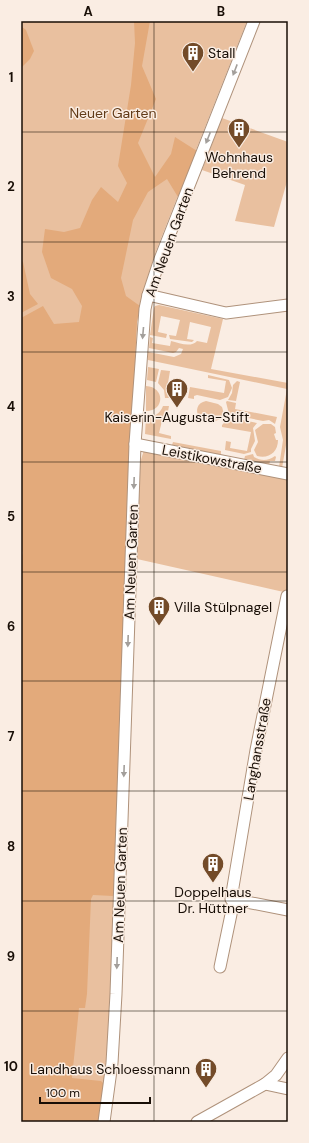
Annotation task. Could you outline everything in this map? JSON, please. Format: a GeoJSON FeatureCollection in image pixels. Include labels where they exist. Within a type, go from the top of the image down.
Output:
{"type":"FeatureCollection","features":[{"type":"Feature","properties":{"kind":"street","name":"Am Neuen Garten"},"geometry":{"type":"LineString","coordinates":[[104,1122],[112,1063],[116,994],[135,444],[143,335],[148,295],[160,259],[254,21]]}},
{"type":"Feature","properties":{"kind":"street"},"geometry":{"type":"LineString","coordinates":[[148,295],[226,313],[288,305]]}},
{"type":"Feature","properties":{"kind":"street","name":"Leistikowstraße"},"geometry":{"type":"LineString","coordinates":[[135,444],[288,474]]}},
{"type":"Feature","properties":{"kind":"street","name":"Langhansstraße"},"geometry":{"type":"LineString","coordinates":[[220,967],[234,900],[231,899],[256,750],[287,596]]}},
{"type":"Feature","properties":{"kind":"street"},"geometry":{"type":"LineString","coordinates":[[234,900],[288,910]]}},
{"type":"Feature","properties":{"kind":"street"},"geometry":{"type":"LineString","coordinates":[[197,1122],[265,1084],[276,1075],[288,1058]]}},
{"type":"Feature","properties":{"kind":"street"},"geometry":{"type":"LineString","coordinates":[[265,1084],[283,1088],[288,1098]]}},
{"type":"Feature","properties":{"kind":"green space","name":"Neuer Garten"},"geometry":{"type":"Polygon","coordinates":[[[21,21],[247,21],[156,251],[143,293],[137,322],[131,444],[114,999],[105,1085],[21,1122],[21,21]]]}},
{"type":"Feature","properties":{"kind":"green space"},"geometry":{"type":"Polygon","coordinates":[[[222,118],[288,142],[288,178],[274,227],[235,221],[245,185],[202,170],[222,118]]]}},
{"type":"Feature","properties":{"kind":"green space"},"geometry":{"type":"Polygon","coordinates":[[[159,305],[223,319],[211,369],[288,383],[288,434],[282,468],[279,467],[283,440],[280,427],[287,389],[148,360],[148,352],[174,357],[181,354],[183,349],[179,348],[173,353],[149,348],[150,337],[153,338],[152,343],[170,346],[171,341],[188,345],[197,341],[207,343],[211,327],[190,322],[187,339],[194,340],[192,342],[170,339],[169,335],[176,336],[180,320],[161,316],[158,332],[167,334],[166,338],[150,335],[154,308],[155,306],[159,305]]]}},
{"type":"Feature","properties":{"kind":"green space"},"geometry":{"type":"Polygon","coordinates":[[[148,367],[159,369],[156,382],[147,380],[148,367]]]}},
{"type":"Feature","properties":{"kind":"green space"},"geometry":{"type":"Polygon","coordinates":[[[161,370],[170,371],[168,383],[173,384],[171,398],[165,398],[164,390],[158,383],[161,370]]]}},
{"type":"Feature","properties":{"kind":"green space"},"geometry":{"type":"Polygon","coordinates":[[[208,375],[229,380],[232,388],[228,397],[220,400],[197,395],[194,396],[194,399],[188,398],[190,387],[224,393],[226,381],[208,378],[208,375]]]}},
{"type":"Feature","properties":{"kind":"green space"},"geometry":{"type":"Polygon","coordinates":[[[237,381],[240,382],[236,401],[228,400],[232,393],[233,385],[237,381]]]}},
{"type":"Feature","properties":{"kind":"green space"},"geometry":{"type":"Polygon","coordinates":[[[146,386],[157,390],[160,399],[157,407],[146,411],[146,386]]]}},
{"type":"Feature","properties":{"kind":"green space"},"geometry":{"type":"Polygon","coordinates":[[[206,401],[218,404],[222,407],[224,414],[222,417],[216,421],[213,421],[199,417],[197,409],[201,403],[206,401]]]}},
{"type":"Feature","properties":{"kind":"green space"},"geometry":{"type":"Polygon","coordinates":[[[227,401],[236,403],[235,409],[277,417],[275,424],[269,420],[263,421],[229,414],[227,401]]]}},
{"type":"Feature","properties":{"kind":"green space"},"geometry":{"type":"Polygon","coordinates":[[[163,406],[169,406],[166,422],[162,421],[159,433],[171,436],[171,439],[145,434],[146,417],[156,414],[163,406]]]}},
{"type":"Feature","properties":{"kind":"green space"},"geometry":{"type":"Polygon","coordinates":[[[228,417],[257,423],[253,428],[255,441],[251,452],[244,454],[225,450],[226,441],[231,442],[230,448],[247,451],[251,432],[222,427],[228,417]]]}},
{"type":"Feature","properties":{"kind":"green space"},"geometry":{"type":"Polygon","coordinates":[[[263,424],[271,424],[275,427],[276,433],[274,434],[276,440],[278,440],[278,444],[272,454],[261,457],[257,456],[254,450],[258,442],[255,430],[263,424]]]}},
{"type":"Feature","properties":{"kind":"green space"},"geometry":{"type":"Polygon","coordinates":[[[173,442],[221,451],[221,455],[172,445],[173,442]]]}},
{"type":"Feature","properties":{"kind":"green space"},"geometry":{"type":"Polygon","coordinates":[[[144,450],[288,478],[288,593],[137,559],[139,466],[144,450]]]}},
{"type":"Feature","properties":{"kind":"green space"},"geometry":{"type":"Polygon","coordinates":[[[253,454],[254,457],[262,460],[276,457],[275,461],[270,461],[269,465],[244,460],[245,456],[253,454]]]}},
{"type":"Feature","properties":{"kind":"shaded area","name":"Neuer Garten"},"geometry":{"type":"Polygon","coordinates":[[[134,21],[150,21],[142,66],[156,99],[138,143],[155,177],[171,154],[175,137],[197,151],[178,197],[167,179],[148,192],[133,220],[121,278],[126,296],[140,306],[137,322],[131,444],[117,868],[113,896],[93,895],[91,899],[87,994],[85,1008],[79,1008],[72,1078],[101,1081],[105,1085],[99,1122],[21,1122],[21,558],[23,553],[21,546],[21,318],[43,306],[54,324],[79,322],[82,306],[72,289],[51,278],[42,252],[45,229],[64,232],[80,228],[92,200],[101,187],[118,202],[127,183],[118,166],[131,85],[135,43],[134,21]]]}},
{"type":"Feature","properties":{"kind":"shaded area"},"geometry":{"type":"Polygon","coordinates":[[[21,26],[26,30],[34,51],[30,59],[21,68],[21,26]]]}},
{"type":"Feature","properties":{"kind":"shaded area"},"geometry":{"type":"Polygon","coordinates":[[[21,260],[23,262],[30,294],[38,304],[21,313],[21,260]]]}},
{"type":"Feature","properties":{"kind":"place","name":"Stall"},"geometry":{"type":"Point","coordinates":[193,72]}},
{"type":"Feature","properties":{"kind":"place","name":"Wohnhaus Behrend"},"geometry":{"type":"Point","coordinates":[239,148]}},
{"type":"Feature","properties":{"kind":"place","name":"Kaiserin-Augusta-Stift"},"geometry":{"type":"Point","coordinates":[177,408]}},
{"type":"Feature","properties":{"kind":"place","name":"Villa Stülpnagel"},"geometry":{"type":"Point","coordinates":[159,626]}},
{"type":"Feature","properties":{"kind":"place","name":"Doppelhaus Dr. Hüttner"},"geometry":{"type":"Point","coordinates":[213,884]}},
{"type":"Feature","properties":{"kind":"place","name":"Landhaus Schloessmann"},"geometry":{"type":"Point","coordinates":[206,1088]}}]}
